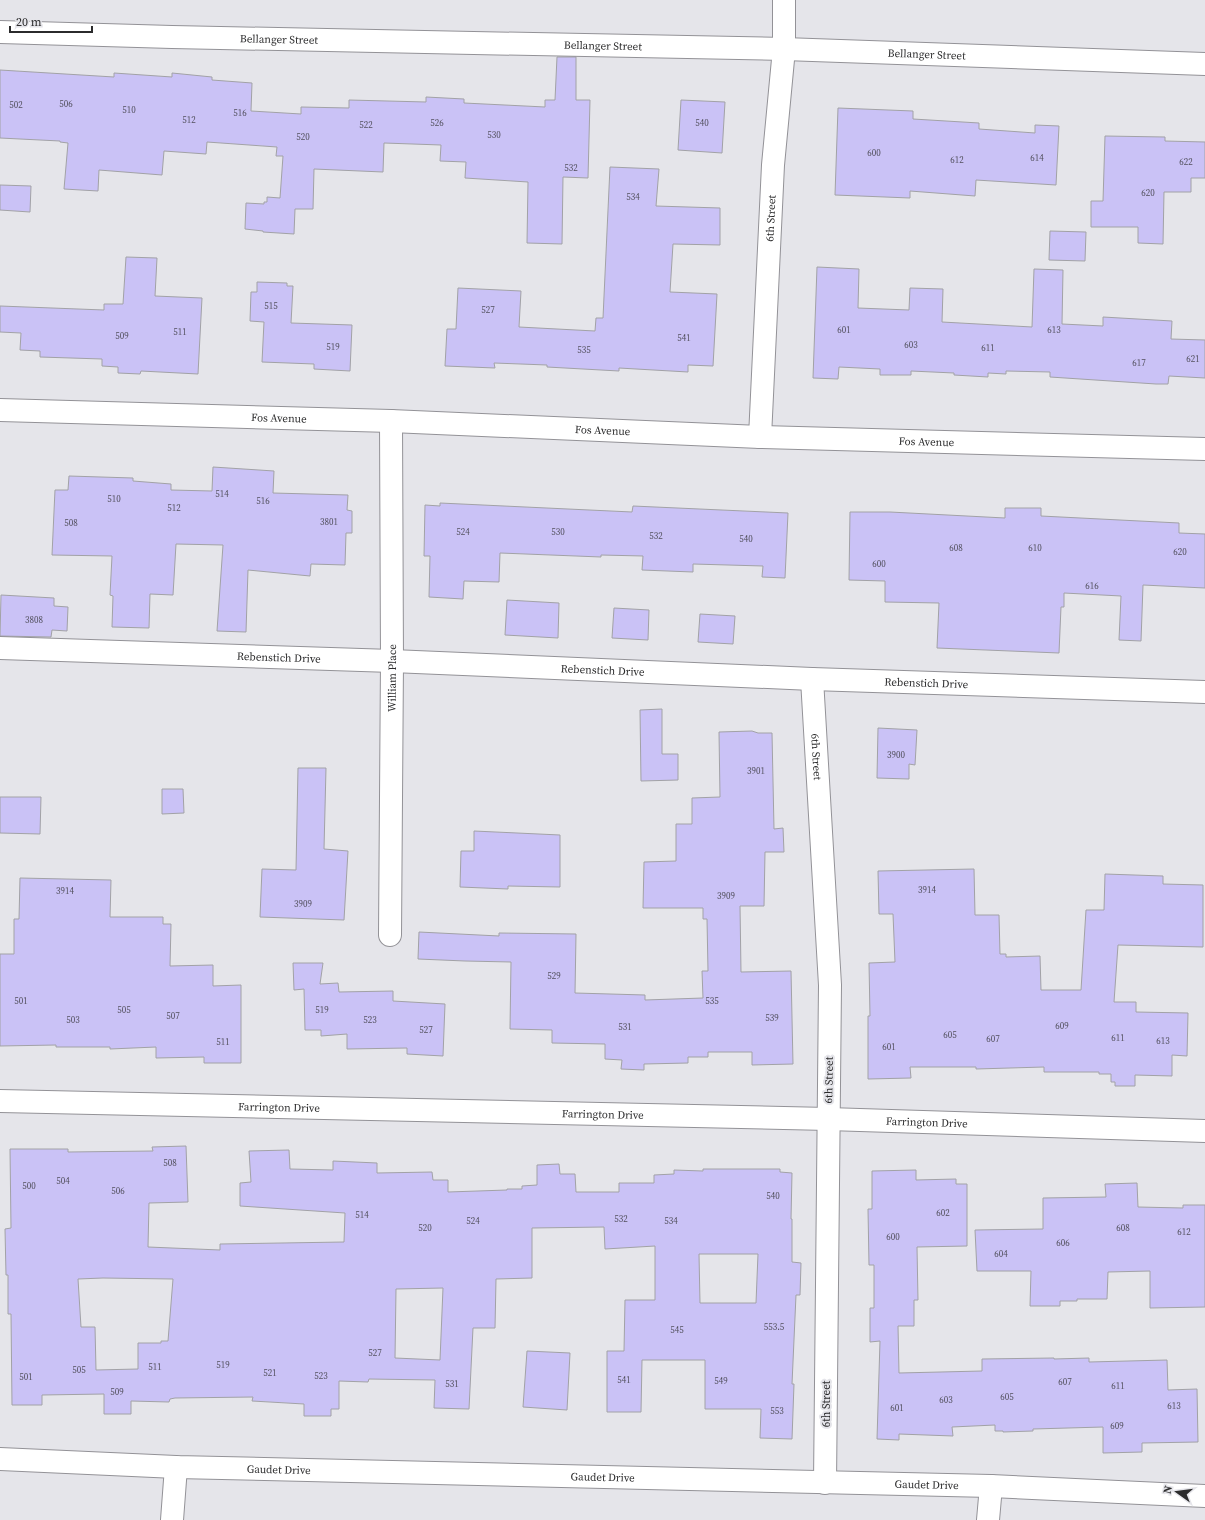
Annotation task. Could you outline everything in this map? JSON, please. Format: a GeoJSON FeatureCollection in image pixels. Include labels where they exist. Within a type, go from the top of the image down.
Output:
{"type":"FeatureCollection","features":[{"type":"Feature","properties":{"kind":"street","name":"6th Street"},"geometry":{"type":"LineString","coordinates":[[760,437],[773,164],[784,49],[784,0]]}},
{"type":"Feature","properties":{"kind":"street","name":"Bellanger Street"},"geometry":{"type":"LineString","coordinates":[[0,32],[172,37],[784,49],[1205,64]]}},
{"type":"Feature","properties":{"kind":"street","name":"Fos Avenue"},"geometry":{"type":"LineString","coordinates":[[0,410],[390,421],[760,437],[1205,450]]}},
{"type":"Feature","properties":{"kind":"street","name":"William Place"},"geometry":{"type":"LineString","coordinates":[[390,421],[392,662],[390,935]]}},
{"type":"Feature","properties":{"kind":"street","name":"Rebenstich Drive"},"geometry":{"type":"LineString","coordinates":[[0,648],[812,679],[1205,692]]}},
{"type":"Feature","properties":{"kind":"street","name":"6th Street"},"geometry":{"type":"LineString","coordinates":[[812,679],[830,985],[825,1482]]}},
{"type":"Feature","properties":{"kind":"street","name":"Farrington Drive"},"geometry":{"type":"LineString","coordinates":[[0,1101],[828,1119],[1205,1131]]}},
{"type":"Feature","properties":{"kind":"street","name":"Gaudet Drive"},"geometry":{"type":"LineString","coordinates":[[0,1459],[176,1467],[991,1486],[1205,1496]]}},
{"type":"Feature","properties":{"kind":"street"},"geometry":{"type":"LineString","coordinates":[[172,1520],[176,1467]]}},
{"type":"Feature","properties":{"kind":"street"},"geometry":{"type":"LineString","coordinates":[[988,1520],[991,1486]]}},
{"type":"Feature","properties":{"kind":"building"},"geometry":{"type":"Polygon","coordinates":[[[557,57],[576,57],[576,100],[590,100],[588,178],[563,177],[562,244],[527,243],[528,182],[465,178],[466,162],[440,161],[441,145],[384,143],[383,172],[314,169],[313,209],[295,209],[294,234],[245,229],[246,203],[264,204],[264,202],[267,202],[267,197],[280,198],[283,156],[276,156],[277,147],[207,142],[206,154],[164,151],[162,175],[99,170],[98,191],[64,189],[68,143],[60,141],[0,138],[0,70],[114,77],[114,73],[172,77],[172,73],[212,77],[212,80],[252,83],[251,111],[301,114],[301,107],[349,108],[349,100],[426,102],[426,97],[464,99],[464,103],[545,107],[545,100],[555,100],[557,57]]]}},
{"type":"Feature","properties":{"kind":"building"},"geometry":{"type":"Polygon","coordinates":[[[681,100],[725,102],[722,153],[678,150],[681,100]]]}},
{"type":"Feature","properties":{"kind":"building"},"geometry":{"type":"Polygon","coordinates":[[[838,108],[913,111],[913,119],[979,123],[979,129],[1035,133],[1035,125],[1059,126],[1056,185],[976,180],[975,196],[910,191],[910,198],[835,195],[838,108]]]}},
{"type":"Feature","properties":{"kind":"building"},"geometry":{"type":"Polygon","coordinates":[[[1105,136],[1165,137],[1165,141],[1205,142],[1205,178],[1191,178],[1191,192],[1164,192],[1163,244],[1138,243],[1138,227],[1091,227],[1091,201],[1103,201],[1105,136]]]}},
{"type":"Feature","properties":{"kind":"building"},"geometry":{"type":"Polygon","coordinates":[[[610,167],[659,169],[656,206],[720,208],[720,245],[673,244],[670,292],[717,294],[713,366],[688,365],[688,372],[619,368],[619,371],[547,367],[547,365],[494,363],[495,368],[445,366],[447,329],[456,329],[458,288],[521,291],[519,327],[595,331],[596,318],[603,318],[610,167]]]}},
{"type":"Feature","properties":{"kind":"building"},"geometry":{"type":"Polygon","coordinates":[[[0,185],[31,186],[30,212],[0,210],[0,185]]]}},
{"type":"Feature","properties":{"kind":"building"},"geometry":{"type":"Polygon","coordinates":[[[1050,231],[1086,232],[1085,261],[1049,260],[1050,231]]]}},
{"type":"Feature","properties":{"kind":"building"},"geometry":{"type":"Polygon","coordinates":[[[126,257],[157,258],[155,296],[202,298],[198,374],[141,371],[140,374],[118,373],[118,367],[102,366],[102,359],[40,357],[40,351],[20,350],[21,333],[0,332],[0,306],[104,310],[104,304],[123,304],[126,257]]]}},
{"type":"Feature","properties":{"kind":"building"},"geometry":{"type":"Polygon","coordinates":[[[817,267],[859,269],[858,308],[909,310],[910,288],[943,289],[942,322],[1032,327],[1034,269],[1063,270],[1062,324],[1103,326],[1103,317],[1172,321],[1171,339],[1205,340],[1205,378],[1169,376],[1168,384],[1156,384],[1050,377],[1050,372],[1006,371],[1006,374],[988,373],[988,377],[954,375],[954,373],[911,371],[911,375],[880,375],[880,369],[839,367],[838,379],[813,378],[817,267]]]}},
{"type":"Feature","properties":{"kind":"building"},"geometry":{"type":"Polygon","coordinates":[[[257,282],[287,283],[287,286],[293,286],[291,323],[352,325],[350,371],[314,369],[314,364],[262,362],[264,322],[250,321],[251,292],[257,292],[257,282]]]}},
{"type":"Feature","properties":{"kind":"building"},"geometry":{"type":"Polygon","coordinates":[[[213,467],[274,471],[273,493],[348,495],[347,510],[352,511],[352,533],[346,533],[345,565],[311,564],[310,576],[248,570],[246,632],[217,631],[223,545],[176,544],[173,595],[150,594],[149,628],[112,627],[113,596],[110,595],[112,556],[52,555],[55,490],[68,490],[69,476],[133,478],[133,481],[171,484],[171,490],[212,491],[213,467]]]}},
{"type":"Feature","properties":{"kind":"building"},"geometry":{"type":"Polygon","coordinates":[[[440,503],[632,512],[633,506],[788,513],[785,578],[762,577],[763,566],[693,564],[693,572],[642,570],[643,556],[601,555],[601,557],[500,553],[499,582],[464,581],[463,599],[429,597],[430,556],[424,556],[425,505],[440,506],[440,503]]]}},
{"type":"Feature","properties":{"kind":"building"},"geometry":{"type":"Polygon","coordinates":[[[1005,508],[1041,508],[1041,516],[1179,523],[1179,533],[1205,534],[1205,588],[1143,585],[1141,641],[1119,640],[1121,596],[1064,593],[1064,607],[1061,607],[1059,653],[937,648],[939,603],[885,602],[885,581],[849,580],[850,512],[890,512],[1005,518],[1005,508]]]}},
{"type":"Feature","properties":{"kind":"building"},"geometry":{"type":"Polygon","coordinates":[[[1,595],[54,598],[54,606],[68,607],[67,631],[52,630],[51,637],[0,636],[1,595]]]}},
{"type":"Feature","properties":{"kind":"building"},"geometry":{"type":"Polygon","coordinates":[[[507,600],[559,603],[558,638],[505,635],[507,600]]]}},
{"type":"Feature","properties":{"kind":"building"},"geometry":{"type":"Polygon","coordinates":[[[614,608],[649,610],[648,640],[612,638],[614,608]]]}},
{"type":"Feature","properties":{"kind":"building"},"geometry":{"type":"Polygon","coordinates":[[[700,614],[735,616],[733,644],[698,642],[700,614]]]}},
{"type":"Feature","properties":{"kind":"building"},"geometry":{"type":"Polygon","coordinates":[[[662,709],[662,754],[678,754],[678,780],[641,781],[640,710],[662,709]]]}},
{"type":"Feature","properties":{"kind":"building"},"geometry":{"type":"Polygon","coordinates":[[[878,728],[917,730],[915,765],[909,764],[909,779],[877,778],[878,728]]]}},
{"type":"Feature","properties":{"kind":"building"},"geometry":{"type":"Polygon","coordinates":[[[752,731],[758,733],[772,733],[774,829],[783,828],[784,852],[765,852],[764,906],[740,906],[741,972],[791,971],[793,1064],[752,1065],[752,1052],[708,1052],[708,1057],[688,1057],[688,1063],[644,1064],[644,1070],[621,1069],[622,1060],[605,1059],[605,1044],[552,1043],[552,1030],[510,1029],[511,962],[418,959],[419,932],[499,936],[499,933],[576,934],[575,993],[645,995],[645,1000],[703,998],[702,971],[708,971],[707,919],[703,919],[703,908],[643,908],[644,862],[676,861],[676,824],[692,824],[692,798],[720,797],[719,732],[752,731]]]}},
{"type":"Feature","properties":{"kind":"building"},"geometry":{"type":"Polygon","coordinates":[[[298,768],[326,768],[324,849],[348,851],[344,920],[260,917],[262,869],[296,870],[298,768]]]}},
{"type":"Feature","properties":{"kind":"building"},"geometry":{"type":"Polygon","coordinates":[[[162,789],[183,789],[184,813],[162,814],[162,789]]]}},
{"type":"Feature","properties":{"kind":"building"},"geometry":{"type":"Polygon","coordinates":[[[0,797],[41,797],[40,834],[0,833],[0,797]]]}},
{"type":"Feature","properties":{"kind":"building"},"geometry":{"type":"Polygon","coordinates":[[[474,831],[560,835],[560,887],[508,886],[508,889],[460,887],[461,851],[474,851],[474,831]]]}},
{"type":"Feature","properties":{"kind":"building"},"geometry":{"type":"Polygon","coordinates":[[[974,869],[975,915],[999,915],[1000,954],[1006,954],[1006,957],[1040,956],[1041,990],[1081,990],[1086,910],[1104,910],[1105,874],[1163,876],[1163,884],[1203,885],[1203,947],[1118,945],[1114,1002],[1136,1002],[1136,1012],[1188,1013],[1187,1056],[1172,1055],[1172,1076],[1135,1075],[1135,1086],[1115,1086],[1115,1082],[1111,1082],[1111,1074],[1099,1074],[1099,1072],[1044,1072],[1044,1067],[976,1069],[976,1067],[910,1067],[911,1078],[868,1079],[868,1016],[870,1016],[869,963],[895,962],[893,914],[879,914],[878,871],[974,869]]]}},
{"type":"Feature","properties":{"kind":"building"},"geometry":{"type":"Polygon","coordinates":[[[20,878],[111,880],[110,917],[163,917],[163,924],[171,924],[170,966],[213,965],[213,986],[241,985],[241,1063],[204,1063],[204,1057],[156,1058],[156,1047],[110,1049],[110,1047],[56,1047],[56,1045],[0,1046],[0,954],[14,954],[14,919],[19,919],[20,878]]]}},
{"type":"Feature","properties":{"kind":"building"},"geometry":{"type":"Polygon","coordinates":[[[293,963],[323,963],[320,984],[338,983],[339,992],[393,991],[393,1001],[445,1004],[443,1056],[407,1054],[407,1048],[347,1049],[347,1034],[321,1036],[321,1030],[305,1030],[304,989],[294,990],[293,963]]]}},
{"type":"Feature","properties":{"kind":"building"},"geometry":{"type":"Polygon","coordinates":[[[186,1146],[188,1202],[149,1203],[148,1247],[220,1250],[220,1244],[344,1242],[345,1213],[240,1206],[240,1183],[251,1182],[249,1151],[289,1150],[290,1169],[333,1170],[333,1161],[377,1163],[377,1173],[432,1172],[433,1180],[448,1180],[448,1192],[522,1189],[522,1186],[537,1185],[537,1165],[559,1164],[560,1174],[575,1174],[576,1192],[619,1192],[619,1183],[654,1183],[654,1175],[674,1174],[674,1170],[703,1171],[703,1169],[780,1169],[780,1172],[792,1173],[792,1262],[801,1263],[800,1295],[796,1295],[792,1384],[794,1384],[792,1439],[760,1438],[761,1409],[705,1409],[705,1360],[642,1360],[641,1412],[607,1412],[607,1351],[624,1351],[625,1300],[655,1300],[655,1246],[605,1249],[604,1227],[532,1228],[532,1278],[496,1279],[495,1328],[473,1328],[469,1409],[434,1408],[435,1380],[369,1379],[368,1382],[339,1381],[339,1409],[331,1409],[331,1416],[304,1416],[304,1404],[252,1401],[253,1397],[175,1398],[170,1399],[169,1402],[131,1401],[131,1414],[104,1414],[104,1394],[42,1395],[42,1405],[12,1405],[11,1314],[8,1314],[8,1275],[6,1275],[5,1229],[11,1228],[10,1149],[68,1149],[68,1152],[153,1151],[152,1147],[186,1146]],[[699,1254],[700,1303],[756,1303],[758,1254],[699,1254]],[[78,1279],[81,1327],[95,1327],[96,1370],[138,1369],[138,1343],[161,1343],[161,1341],[168,1341],[173,1279],[78,1279]],[[443,1288],[396,1289],[395,1358],[440,1360],[443,1288]]]}},
{"type":"Feature","properties":{"kind":"building"},"geometry":{"type":"Polygon","coordinates":[[[916,1170],[916,1180],[956,1179],[956,1184],[967,1184],[967,1246],[917,1247],[918,1300],[914,1300],[914,1326],[898,1326],[899,1373],[982,1371],[982,1359],[1089,1358],[1089,1362],[1167,1360],[1168,1390],[1197,1389],[1198,1442],[1142,1443],[1142,1452],[1103,1453],[1103,1427],[1033,1429],[1033,1431],[1003,1432],[995,1431],[995,1425],[952,1427],[953,1436],[899,1434],[899,1440],[877,1439],[880,1341],[870,1342],[870,1308],[874,1308],[874,1265],[869,1265],[868,1209],[872,1209],[872,1171],[916,1170]]]}},
{"type":"Feature","properties":{"kind":"building"},"geometry":{"type":"Polygon","coordinates":[[[1137,1183],[1138,1207],[1183,1208],[1183,1205],[1205,1205],[1205,1307],[1150,1308],[1150,1271],[1108,1272],[1107,1299],[1077,1299],[1077,1301],[1060,1301],[1060,1306],[1030,1306],[1031,1271],[977,1271],[975,1230],[1043,1229],[1043,1198],[1106,1197],[1105,1184],[1137,1183]]]}},
{"type":"Feature","properties":{"kind":"building"},"geometry":{"type":"Polygon","coordinates":[[[527,1351],[570,1353],[567,1410],[523,1407],[527,1351]]]}}]}
